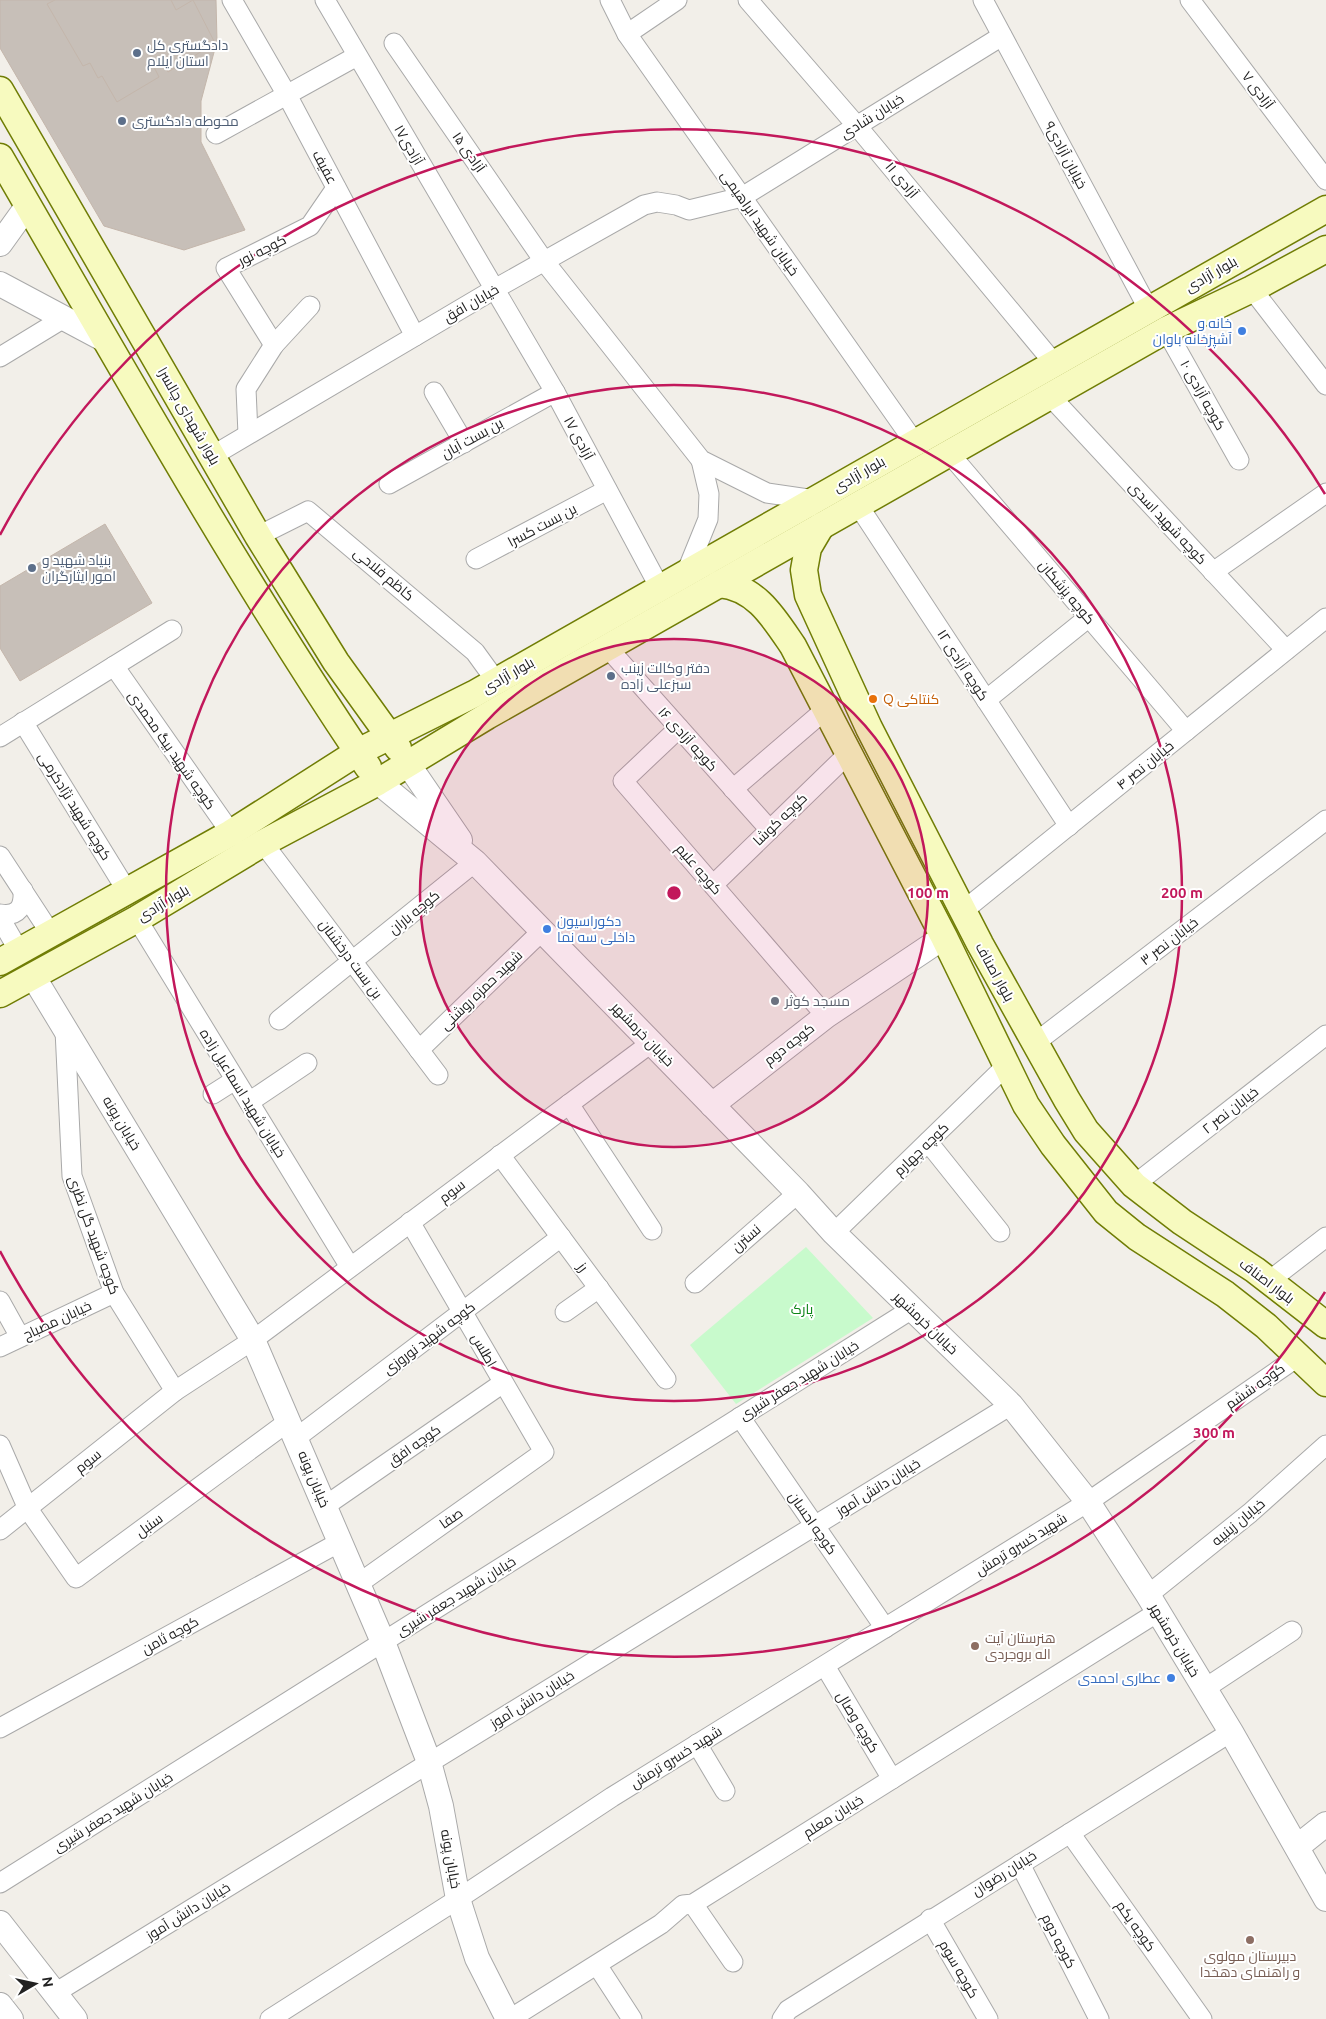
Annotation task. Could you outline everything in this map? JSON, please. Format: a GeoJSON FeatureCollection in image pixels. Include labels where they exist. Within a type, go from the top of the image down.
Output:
{"type":"FeatureCollection","features":[{"type":"Feature","properties":{"kind":"main road","name":"بلوار شهدای چالسرا"},"geometry":{"type":"LineString","coordinates":[[0,90],[258,536],[336,662],[390,734],[408,764]]}},
{"type":"Feature","properties":{"kind":"main road"},"geometry":{"type":"LineString","coordinates":[[0,156],[105,340],[306,676],[378,782]]}},
{"type":"Feature","properties":{"kind":"main road","name":"بلوار آزادی"},"geometry":{"type":"LineString","coordinates":[[9,956],[231,833],[358,752],[390,734],[474,694],[915,443],[1053,362],[1149,310],[1326,209]]}},
{"type":"Feature","properties":{"kind":"main road","name":"بلوار آزادی"},"geometry":{"type":"LineString","coordinates":[[0,994],[137,919],[264,843],[378,782],[487,716],[1166,330],[1252,289],[1326,248]]}},
{"type":"Feature","properties":{"kind":"main road","name":"بلوار اصناف"},"geometry":{"type":"LineString","coordinates":[[821,526],[808,548],[804,570],[808,595],[870,728],[963,911],[1035,1044],[1086,1131],[1134,1185],[1182,1222],[1269,1280],[1283,1294],[1326,1325]]}},
{"type":"Feature","properties":{"kind":"main road","name":"بلوار اصناف"},"geometry":{"type":"LineString","coordinates":[[719,584],[733,585],[751,594],[775,619],[784,633],[944,937],[1008,1064],[1026,1105],[1053,1145],[1106,1212],[1137,1237],[1225,1294],[1266,1326],[1300,1356],[1326,1383]]}},
{"type":"Feature","properties":{"kind":"main road"},"geometry":{"type":"LineString","coordinates":[[784,633],[786,622],[795,612],[807,610],[817,615]]}},
{"type":"Feature","properties":{"kind":"main road"},"geometry":{"type":"LineString","coordinates":[[306,676],[317,679],[326,678],[332,673],[336,662]]}},
{"type":"Feature","properties":{"kind":"main road"},"geometry":{"type":"LineString","coordinates":[[474,694],[474,704],[478,712],[487,716]]}},
{"type":"Feature","properties":{"kind":"main road"},"geometry":{"type":"LineString","coordinates":[[272,806],[282,807],[290,813],[293,823],[289,831]]}},
{"type":"Feature","properties":{"kind":"street","name":"عفیف"},"geometry":{"type":"LineString","coordinates":[[232,0],[287,95],[415,336]]}},
{"type":"Feature","properties":{"kind":"street","name":"آزادی۱۷"},"geometry":{"type":"LineString","coordinates":[[325,0],[493,290]]}},
{"type":"Feature","properties":{"kind":"street","name":"خیابان شهید ابراهیمی"},"geometry":{"type":"LineString","coordinates":[[610,0],[627,34],[915,443]]}},
{"type":"Feature","properties":{"kind":"street"},"geometry":{"type":"LineString","coordinates":[[627,34],[677,0]]}},
{"type":"Feature","properties":{"kind":"street","name":"آزادی ۱۱"},"geometry":{"type":"LineString","coordinates":[[748,0],[857,126],[1053,362]]}},
{"type":"Feature","properties":{"kind":"street","name":"خیابان آزادی۹"},"geometry":{"type":"LineString","coordinates":[[983,0],[1149,310]]}},
{"type":"Feature","properties":{"kind":"street","name":"آزادی ۷"},"geometry":{"type":"LineString","coordinates":[[1190,0],[1326,180]]}},
{"type":"Feature","properties":{"kind":"street","name":"خیابان شادی"},"geometry":{"type":"LineString","coordinates":[[742,197],[1002,36]]}},
{"type":"Feature","properties":{"kind":"street","name":"آزادی ۱۵"},"geometry":{"type":"LineString","coordinates":[[394,43],[544,261],[701,460]]}},
{"type":"Feature","properties":{"kind":"street"},"geometry":{"type":"LineString","coordinates":[[216,134],[357,56]]}},
{"type":"Feature","properties":{"kind":"street","name":"کوچه نور"},"geometry":{"type":"LineString","coordinates":[[274,345],[226,268],[310,226],[336,188]]}},
{"type":"Feature","properties":{"kind":"street","name":"خیابان افق"},"geometry":{"type":"LineString","coordinates":[[212,456],[493,290],[644,205],[657,202],[676,205],[689,210],[742,197]]}},
{"type":"Feature","properties":{"kind":"street"},"geometry":{"type":"LineString","coordinates":[[0,244],[28,205]]}},
{"type":"Feature","properties":{"kind":"street"},"geometry":{"type":"LineString","coordinates":[[0,284],[105,340]]}},
{"type":"Feature","properties":{"kind":"street"},"geometry":{"type":"LineString","coordinates":[[1252,289],[1326,385]]}},
{"type":"Feature","properties":{"kind":"street","name":"آزادی ۱۷"},"geometry":{"type":"LineString","coordinates":[[493,290],[555,392],[660,588]]}},
{"type":"Feature","properties":{"kind":"street"},"geometry":{"type":"LineString","coordinates":[[248,434],[246,389],[274,345],[310,306]]}},
{"type":"Feature","properties":{"kind":"street"},"geometry":{"type":"LineString","coordinates":[[0,357],[64,318]]}},
{"type":"Feature","properties":{"kind":"street","name":"کوچه آزادی ۱۰"},"geometry":{"type":"LineString","coordinates":[[1166,330],[1239,460]]}},
{"type":"Feature","properties":{"kind":"street"},"geometry":{"type":"LineString","coordinates":[[434,392],[464,443]]}},
{"type":"Feature","properties":{"kind":"street","name":"بن بست آبان"},"geometry":{"type":"LineString","coordinates":[[389,484],[555,392]]}},
{"type":"Feature","properties":{"kind":"street","name":"کوچه شهید اسدی"},"geometry":{"type":"LineString","coordinates":[[1050,396],[1286,650]]}},
{"type":"Feature","properties":{"kind":"street","name":"کوچه پزشکان"},"geometry":{"type":"LineString","coordinates":[[949,453],[1186,731]]}},
{"type":"Feature","properties":{"kind":"street"},"geometry":{"type":"LineString","coordinates":[[701,460],[767,493],[815,500]]}},
{"type":"Feature","properties":{"kind":"street"},"geometry":{"type":"LineString","coordinates":[[686,573],[708,518],[710,494],[701,460]]}},
{"type":"Feature","properties":{"kind":"street","name":"بن بست کسرا"},"geometry":{"type":"LineString","coordinates":[[476,559],[607,490]]}},
{"type":"Feature","properties":{"kind":"street"},"geometry":{"type":"LineString","coordinates":[[1213,572],[1326,493]]}},
{"type":"Feature","properties":{"kind":"street","name":"کوچه آزادی ۱۲"},"geometry":{"type":"LineString","coordinates":[[858,505],[1069,826]]}},
{"type":"Feature","properties":{"kind":"street","name":"کاظم فلاحی"},"geometry":{"type":"LineString","coordinates":[[258,536],[308,511],[475,652],[496,681]]}},
{"type":"Feature","properties":{"kind":"street"},"geometry":{"type":"LineString","coordinates":[[986,700],[1089,617]]}},
{"type":"Feature","properties":{"kind":"street","name":"خیابان نصر ۴"},"geometry":{"type":"LineString","coordinates":[[963,911],[1326,618]]}},
{"type":"Feature","properties":{"kind":"street"},"geometry":{"type":"LineString","coordinates":[[0,737],[172,630]]}},
{"type":"Feature","properties":{"kind":"street","name":"کوچه آزادی ۱۶"},"geometry":{"type":"LineString","coordinates":[[607,648],[770,830]]}},
{"type":"Feature","properties":{"kind":"street","name":"کوچه شهید بیگ محمدی"},"geometry":{"type":"LineString","coordinates":[[114,666],[231,833]]}},
{"type":"Feature","properties":{"kind":"street"},"geometry":{"type":"LineString","coordinates":[[733,789],[826,710]]}},
{"type":"Feature","properties":{"kind":"street","name":"کوچه شهید نژادکرمی"},"geometry":{"type":"LineString","coordinates":[[23,722],[127,891]]}},
{"type":"Feature","properties":{"kind":"street","name":"کوچه علیم"},"geometry":{"type":"LineString","coordinates":[[679,728],[623,781],[826,1016]]}},
{"type":"Feature","properties":{"kind":"street","name":"کوچه کوشا"},"geometry":{"type":"LineString","coordinates":[[712,885],[848,754]]}},
{"type":"Feature","properties":{"kind":"street","name":"خیابان خرمشهر"},"geometry":{"type":"LineString","coordinates":[[408,764],[475,862]]}},
{"type":"Feature","properties":{"kind":"street","name":"خیابان خرمشهر"},"geometry":{"type":"LineString","coordinates":[[378,782],[475,862],[798,1193],[834,1233],[1011,1405],[1088,1502],[1153,1603],[1231,1732],[1326,1898]]}},
{"type":"Feature","properties":{"kind":"street","name":"خیابان نصر ۳"},"geometry":{"type":"LineString","coordinates":[[1035,1044],[1326,820]]}},
{"type":"Feature","properties":{"kind":"street","name":"بن بست درخشنان"},"geometry":{"type":"LineString","coordinates":[[264,843],[438,1076]]}},
{"type":"Feature","properties":{"kind":"street"},"geometry":{"type":"LineString","coordinates":[[0,856],[51,934]]}},
{"type":"Feature","properties":{"kind":"street","name":"کوچه باران"},"geometry":{"type":"LineString","coordinates":[[279,1020],[475,862]]}},
{"type":"Feature","properties":{"kind":"street"},"geometry":{"type":"LineString","coordinates":[[0,914],[12,914],[19,909],[24,902],[23,890]]}},
{"type":"Feature","properties":{"kind":"street"},"geometry":{"type":"LineString","coordinates":[[0,918],[9,956]]}},
{"type":"Feature","properties":{"kind":"street","name":"خیابان شهید اسماعیل زاده"},"geometry":{"type":"LineString","coordinates":[[137,919],[350,1267]]}},
{"type":"Feature","properties":{"kind":"street","name":"شهید حمزه روشنی"},"geometry":{"type":"LineString","coordinates":[[419,1050],[542,931]]}},
{"type":"Feature","properties":{"kind":"street","name":"کوچه دوم"},"geometry":{"type":"LineString","coordinates":[[712,1105],[826,1016],[944,937]]}},
{"type":"Feature","properties":{"kind":"street","name":"خیابان پونه"},"geometry":{"type":"LineString","coordinates":[[33,976],[253,1340],[358,1584],[429,1762],[442,1806],[458,1899],[477,1958],[509,2019]]}},
{"type":"Feature","properties":{"kind":"street","name":"کوچه شهید گل نظری"},"geometry":{"type":"LineString","coordinates":[[65,1029],[72,1176],[114,1293],[175,1391]]}},
{"type":"Feature","properties":{"kind":"street","name":"خیابان نصر ۲"},"geometry":{"type":"LineString","coordinates":[[1134,1185],[1326,1035]]}},
{"type":"Feature","properties":{"kind":"street","name":"سوم"},"geometry":{"type":"LineString","coordinates":[[253,1340],[651,1043]]}},
{"type":"Feature","properties":{"kind":"street"},"geometry":{"type":"LineString","coordinates":[[249,1102],[307,1062]]}},
{"type":"Feature","properties":{"kind":"street","name":"کوچه چهارم"},"geometry":{"type":"LineString","coordinates":[[834,1233],[1008,1064]]}},
{"type":"Feature","properties":{"kind":"street"},"geometry":{"type":"LineString","coordinates":[[213,1094],[235,1080]]}},
{"type":"Feature","properties":{"kind":"street"},"geometry":{"type":"LineString","coordinates":[[568,1104],[652,1230]]}},
{"type":"Feature","properties":{"kind":"street"},"geometry":{"type":"LineString","coordinates":[[928,1142],[1000,1232]]}},
{"type":"Feature","properties":{"kind":"street","name":"رز"},"geometry":{"type":"LineString","coordinates":[[500,1155],[666,1379]]}},
{"type":"Feature","properties":{"kind":"street","name":"نسترن"},"geometry":{"type":"LineString","coordinates":[[695,1283],[798,1193]]}},
{"type":"Feature","properties":{"kind":"street","name":"اطلس"},"geometry":{"type":"LineString","coordinates":[[410,1222],[544,1452]]}},
{"type":"Feature","properties":{"kind":"street"},"geometry":{"type":"LineString","coordinates":[[1269,1280],[1326,1236]]}},
{"type":"Feature","properties":{"kind":"street","name":"کوچه شهید نوروزی"},"geometry":{"type":"LineString","coordinates":[[293,1430],[462,1312],[561,1237]]}},
{"type":"Feature","properties":{"kind":"street"},"geometry":{"type":"LineString","coordinates":[[565,1312],[598,1288]]}},
{"type":"Feature","properties":{"kind":"street","name":"خیابان مصباح"},"geometry":{"type":"LineString","coordinates":[[0,1347],[114,1293]]}},
{"type":"Feature","properties":{"kind":"street"},"geometry":{"type":"LineString","coordinates":[[0,1301],[20,1337]]}},
{"type":"Feature","properties":{"kind":"street","name":"خیابان شهید جعفر شیری"},"geometry":{"type":"LineString","coordinates":[[0,1883],[912,1309]]}},
{"type":"Feature","properties":{"kind":"street"},"geometry":{"type":"LineString","coordinates":[[175,1391],[253,1340]]}},
{"type":"Feature","properties":{"kind":"street","name":"کوچه ششم"},"geometry":{"type":"LineString","coordinates":[[1088,1502],[1300,1356]]}},
{"type":"Feature","properties":{"kind":"street","name":"کوچه افق"},"geometry":{"type":"LineString","coordinates":[[325,1506],[503,1383]]}},
{"type":"Feature","properties":{"kind":"street","name":"سوم"},"geometry":{"type":"LineString","coordinates":[[0,1530],[175,1391]]}},
{"type":"Feature","properties":{"kind":"street","name":"خیابان دانش آموز"},"geometry":{"type":"LineString","coordinates":[[55,1993],[1011,1405]]}},
{"type":"Feature","properties":{"kind":"street","name":"کوچه احسان"},"geometry":{"type":"LineString","coordinates":[[740,1417],[885,1628]]}},
{"type":"Feature","properties":{"kind":"street","name":"سنبل"},"geometry":{"type":"LineString","coordinates":[[28,1509],[76,1578],[293,1430]]}},
{"type":"Feature","properties":{"kind":"street","name":"خیابان زینبیه"},"geometry":{"type":"LineString","coordinates":[[1153,1603],[1326,1445]]}},
{"type":"Feature","properties":{"kind":"street"},"geometry":{"type":"LineString","coordinates":[[0,1446],[28,1509]]}},
{"type":"Feature","properties":{"kind":"street","name":"صفا"},"geometry":{"type":"LineString","coordinates":[[358,1584],[544,1452]]}},
{"type":"Feature","properties":{"kind":"street","name":"شهید خسرو ترمش"},"geometry":{"type":"LineString","coordinates":[[270,2019],[458,1899],[612,1797],[1088,1502]]}},
{"type":"Feature","properties":{"kind":"street","name":"کوچه ثامن"},"geometry":{"type":"LineString","coordinates":[[0,1728],[340,1542]]}},
{"type":"Feature","properties":{"kind":"street","name":"خیابان معلم"},"geometry":{"type":"LineString","coordinates":[[509,2019],[661,1924],[683,1905],[693,1904],[892,1779],[1153,1603]]}},
{"type":"Feature","properties":{"kind":"street"},"geometry":{"type":"LineString","coordinates":[[1204,1689],[1292,1631]]}},
{"type":"Feature","properties":{"kind":"street","name":"کوچه وصال"},"geometry":{"type":"LineString","coordinates":[[825,1666],[892,1779]]}},
{"type":"Feature","properties":{"kind":"street","name":"خیابان رضوان"},"geometry":{"type":"LineString","coordinates":[[782,2019],[788,2010],[930,1919],[1231,1732]]}},
{"type":"Feature","properties":{"kind":"street"},"geometry":{"type":"LineString","coordinates":[[697,1744],[725,1791]]}},
{"type":"Feature","properties":{"kind":"street"},"geometry":{"type":"LineString","coordinates":[[1297,1847],[1326,1824]]}},
{"type":"Feature","properties":{"kind":"street","name":"کوچه یکم"},"geometry":{"type":"LineString","coordinates":[[1070,1833],[1202,2019]]}},
{"type":"Feature","properties":{"kind":"street","name":"کوچه دوم"},"geometry":{"type":"LineString","coordinates":[[1020,1864],[1098,2019]]}},
{"type":"Feature","properties":{"kind":"street"},"geometry":{"type":"LineString","coordinates":[[693,1904],[733,1962]]}},
{"type":"Feature","properties":{"kind":"street","name":"کوچه سوم"},"geometry":{"type":"LineString","coordinates":[[930,1919],[988,2019]]}},
{"type":"Feature","properties":{"kind":"street"},"geometry":{"type":"LineString","coordinates":[[0,1923],[75,2019]]}},
{"type":"Feature","properties":{"kind":"street"},"geometry":{"type":"LineString","coordinates":[[597,1964],[632,2019]]}},
{"type":"Feature","properties":{"kind":"street"},"geometry":{"type":"LineString","coordinates":[[0,2005],[11,2019]]}},
{"type":"Feature","properties":{"kind":"green space","name":"پارک"},"geometry":{"type":"Polygon","coordinates":[[[806,1247],[873,1318],[736,1404],[690,1345],[806,1247]]]}},
{"type":"Feature","properties":{"kind":"building","name":"محوطه دادگستری"},"geometry":{"type":"Polygon","coordinates":[[[0,0],[216,0],[217,41],[201,101],[201,142],[245,230],[184,250],[104,226],[0,48],[0,0]]]}},
{"type":"Feature","properties":{"kind":"building","name":"دادگستری کل استان ایلام"},"geometry":{"type":"Polygon","coordinates":[[[55,0],[171,0],[176,10],[193,0],[215,43],[168,72],[162,62],[154,67],[159,77],[117,102],[102,76],[98,78],[90,63],[83,66],[47,4],[55,0]]]}},
{"type":"Feature","properties":{"kind":"building"},"geometry":{"type":"Polygon","coordinates":[[[105,524],[152,603],[20,681],[0,648],[0,586],[105,524]]]}},
{"type":"Feature","properties":{"kind":"place","name":"دادگستری کل استان ایلام"},"geometry":{"type":"Point","coordinates":[137,53]}},
{"type":"Feature","properties":{"kind":"place","name":"محوطه دادگستری"},"geometry":{"type":"Point","coordinates":[122,121]}},
{"type":"Feature","properties":{"kind":"place","name":"خانه و آشپزخانه باوان"},"geometry":{"type":"Point","coordinates":[1242,331]}},
{"type":"Feature","properties":{"kind":"place","name":"بنیاد شهید و امور ایثارگران"},"geometry":{"type":"Point","coordinates":[32,568]}},
{"type":"Feature","properties":{"kind":"place","name":"دفتر وکالت زینب سبزعلی زاده"},"geometry":{"type":"Point","coordinates":[611,676]}},
{"type":"Feature","properties":{"kind":"place","name":"Q کنتاکی"},"geometry":{"type":"Point","coordinates":[873,699]}},
{"type":"Feature","properties":{"kind":"place","name":"دکوراسیون داخلی سه نما"},"geometry":{"type":"Point","coordinates":[547,929]}},
{"type":"Feature","properties":{"kind":"place","name":"مسجد کوثر"},"geometry":{"type":"Point","coordinates":[775,1001]}},
{"type":"Feature","properties":{"kind":"place","name":"هنرستان آیت اله بروجردی"},"geometry":{"type":"Point","coordinates":[975,1646]}},
{"type":"Feature","properties":{"kind":"place","name":"عطاری احمدی"},"geometry":{"type":"Point","coordinates":[1171,1678]}},
{"type":"Feature","properties":{"kind":"place","name":"دبیرستان مولوی و راهنمای دهخدا"},"geometry":{"type":"Point","coordinates":[1250,1940]}}]}
